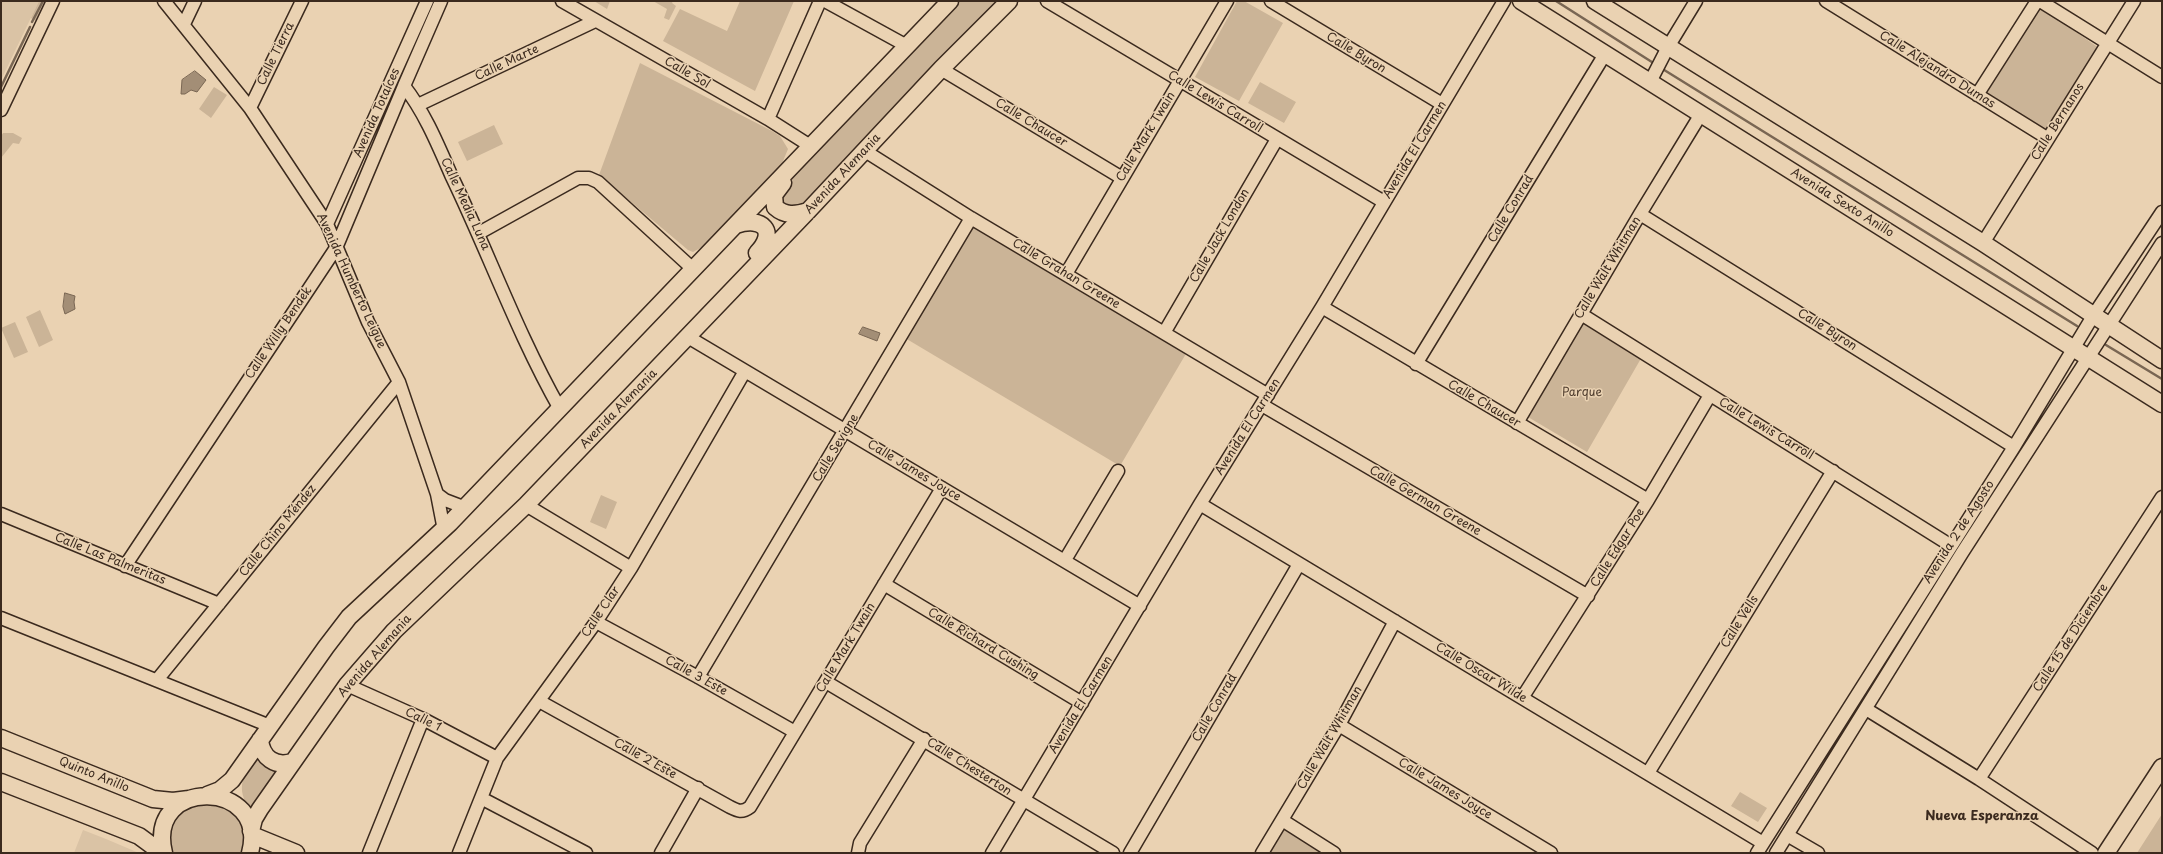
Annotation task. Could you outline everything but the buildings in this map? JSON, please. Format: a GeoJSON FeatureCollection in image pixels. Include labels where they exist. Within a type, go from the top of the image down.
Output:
{"type":"FeatureCollection","features":[{"type":"Feature","properties":{"kind":"main road"},"geometry":{"type":"LineString","coordinates":[[207,795],[226,785],[345,622],[466,508],[950,1]]}},
{"type":"Feature","properties":{"kind":"main road","name":"Avenida Alemania"},"geometry":{"type":"LineString","coordinates":[[250,853],[251,833],[257,814],[347,685],[394,631],[526,505],[808,211],[941,69],[1009,1]]}},
{"type":"Feature","properties":{"kind":"main road","name":"Avenida Sexto Anillo"},"geometry":{"type":"LineString","coordinates":[[1522,1],[1605,54],[1652,77],[1701,114],[2162,404]]}},
{"type":"Feature","properties":{"kind":"main road"},"geometry":{"type":"LineString","coordinates":[[1595,1],[1665,52],[1983,243],[2162,360]]}},
{"type":"Feature","properties":{"kind":"main road"},"geometry":{"type":"LineString","coordinates":[[798,160],[793,170],[776,191],[775,207],[781,212],[788,214],[808,211]]}},
{"type":"Feature","properties":{"kind":"main road"},"geometry":{"type":"LineString","coordinates":[[723,299],[738,275],[767,242],[767,233],[761,224],[751,221],[736,225]]}},
{"type":"Feature","properties":{"kind":"main road","name":"Quinto Anillo"},"geometry":{"type":"LineString","coordinates":[[1,738],[153,799],[173,802],[207,795]]}},
{"type":"Feature","properties":{"kind":"main road"},"geometry":{"type":"LineString","coordinates":[[260,740],[263,752],[273,762],[279,764],[292,762]]}},
{"type":"Feature","properties":{"kind":"main road"},"geometry":{"type":"LineString","coordinates":[[2106,853],[2162,767]]}},
{"type":"Feature","properties":{"kind":"main road"},"geometry":{"type":"LineString","coordinates":[[1,782],[139,836],[163,853]]}},
{"type":"Feature","properties":{"kind":"main road"},"geometry":{"type":"LineString","coordinates":[[207,795],[226,799],[238,807],[246,818],[251,833],[296,853]]}},
{"type":"Feature","properties":{"kind":"main road"},"geometry":{"type":"LineString","coordinates":[[163,853],[162,840],[166,821],[174,810],[189,799]]}},
{"type":"Feature","properties":{"kind":"street"},"geometry":{"type":"LineString","coordinates":[[1,110],[53,1]]}},
{"type":"Feature","properties":{"kind":"street","name":"Avenida Humberto Leigue"},"geometry":{"type":"LineString","coordinates":[[164,1],[250,108],[326,224],[368,322],[399,382],[437,494],[444,530]]}},
{"type":"Feature","properties":{"kind":"street"},"geometry":{"type":"LineString","coordinates":[[184,24],[195,1]]}},
{"type":"Feature","properties":{"kind":"street","name":"Calle Tierra"},"geometry":{"type":"LineString","coordinates":[[250,108],[302,1]]}},
{"type":"Feature","properties":{"kind":"street","name":"Avenida Totaíces"},"geometry":{"type":"LineString","coordinates":[[326,224],[427,1]]}},
{"type":"Feature","properties":{"kind":"street"},"geometry":{"type":"LineString","coordinates":[[404,86],[441,1]]}},
{"type":"Feature","properties":{"kind":"street","name":"Calle Sol"},"geometry":{"type":"LineString","coordinates":[[562,1],[768,119],[812,146]]}},
{"type":"Feature","properties":{"kind":"street"},"geometry":{"type":"LineString","coordinates":[[768,119],[820,1]]}},
{"type":"Feature","properties":{"kind":"street"},"geometry":{"type":"LineString","coordinates":[[825,1],[907,46]]}},
{"type":"Feature","properties":{"kind":"street","name":"Calle Lewis Carroll"},"geometry":{"type":"LineString","coordinates":[[1047,1],[1384,202]]}},
{"type":"Feature","properties":{"kind":"street","name":"Calle Mark Twain"},"geometry":{"type":"LineString","coordinates":[[1066,274],[1228,1]]}},
{"type":"Feature","properties":{"kind":"street","name":"Calle Byron"},"geometry":{"type":"LineString","coordinates":[[1271,1],[1442,104]]}},
{"type":"Feature","properties":{"kind":"street","name":"Avenida El Carmen"},"geometry":{"type":"LineString","coordinates":[[992,853],[1200,504],[1322,307],[1504,1]]}},
{"type":"Feature","properties":{"kind":"street"},"geometry":{"type":"LineString","coordinates":[[1652,77],[1665,52],[1696,1]]}},
{"type":"Feature","properties":{"kind":"street","name":"Calle Alejandro Dumas"},"geometry":{"type":"LineString","coordinates":[[1826,1],[2047,138]]}},
{"type":"Feature","properties":{"kind":"street"},"geometry":{"type":"LineString","coordinates":[[1977,95],[2038,1],[2162,77]]}},
{"type":"Feature","properties":{"kind":"street","name":"Calle Bernanos"},"geometry":{"type":"LineString","coordinates":[[1983,243],[2047,138],[2134,1]]}},
{"type":"Feature","properties":{"kind":"street","name":"Calle Marte"},"geometry":{"type":"LineString","coordinates":[[418,105],[595,21]]}},
{"type":"Feature","properties":{"kind":"street","name":"Calle Conrad"},"geometry":{"type":"LineString","coordinates":[[1416,364],[1605,54]]}},
{"type":"Feature","properties":{"kind":"street","name":"Calle Chaucer"},"geometry":{"type":"LineString","coordinates":[[941,69],[1122,178]]}},
{"type":"Feature","properties":{"kind":"street","name":"Calle Media Luna"},"geometry":{"type":"LineString","coordinates":[[404,86],[418,105],[479,233],[535,363],[560,409]]}},
{"type":"Feature","properties":{"kind":"street","name":"Calle Willy Bendek"},"geometry":{"type":"LineString","coordinates":[[125,566],[336,248],[404,86]]}},
{"type":"Feature","properties":{"kind":"street","name":"Calle Walt Whitman"},"geometry":{"type":"LineString","coordinates":[[1516,424],[1701,114]]}},
{"type":"Feature","properties":{"kind":"street","name":"Calle Jack London"},"geometry":{"type":"LineString","coordinates":[[1164,333],[1277,139]]}},
{"type":"Feature","properties":{"kind":"street","name":"Calle Grahan Greene"},"geometry":{"type":"LineString","coordinates":[[865,151],[971,218],[1164,333],[1265,400]]}},
{"type":"Feature","properties":{"kind":"street"},"geometry":{"type":"LineString","coordinates":[[479,233],[578,178],[589,178],[598,182],[693,269]]}},
{"type":"Feature","properties":{"kind":"street","name":"Avenida 2 de Agosto"},"geometry":{"type":"LineString","coordinates":[[1760,848],[1950,545],[2026,428],[2093,316],[2158,226],[2162,212]]}},
{"type":"Feature","properties":{"kind":"street","name":"Calle Byron"},"geometry":{"type":"LineString","coordinates":[[1640,214],[2014,447]]}},
{"type":"Feature","properties":{"kind":"street","name":"Calle Sevigne"},"geometry":{"type":"LineString","coordinates":[[698,677],[846,431],[971,218]]}},
{"type":"Feature","properties":{"kind":"street","name":"Avenida 2 de Agosto"},"geometry":{"type":"LineString","coordinates":[[1776,853],[2038,435],[2162,243]]}},
{"type":"Feature","properties":{"kind":"street","name":"Calle Chaucer"},"geometry":{"type":"LineString","coordinates":[[1322,307],[1516,424],[1648,500]]}},
{"type":"Feature","properties":{"kind":"street","name":"Calle Lewis Carroll"},"geometry":{"type":"LineString","coordinates":[[1581,314],[1950,545]]}},
{"type":"Feature","properties":{"kind":"street","name":"Calle James Joyce"},"geometry":{"type":"LineString","coordinates":[[688,337],[1140,606]]}},
{"type":"Feature","properties":{"kind":"street","name":"Calle Clar"},"geometry":{"type":"LineString","coordinates":[[459,853],[497,758],[596,622],[631,568],[745,371]]}},
{"type":"Feature","properties":{"kind":"street","name":"Calle Chino Méndez"},"geometry":{"type":"LineString","coordinates":[[157,680],[399,382]]}},
{"type":"Feature","properties":{"kind":"street","name":"Calle Edgar Poe"},"geometry":{"type":"LineString","coordinates":[[1522,698],[1648,500],[1710,396]]}},
{"type":"Feature","properties":{"kind":"street","name":"Calle German Greene"},"geometry":{"type":"LineString","coordinates":[[1265,400],[1588,596]]}},
{"type":"Feature","properties":{"kind":"street"},"geometry":{"type":"LineString","coordinates":[[2026,428],[2038,435]]}},
{"type":"Feature","properties":{"kind":"street"},"geometry":{"type":"LineString","coordinates":[[1065,560],[1118,471]]}},
{"type":"Feature","properties":{"kind":"street","name":"Calle Vells"},"geometry":{"type":"LineString","coordinates":[[1648,773],[1833,471]]}},
{"type":"Feature","properties":{"kind":"street","name":"Calle Mark Twain"},"geometry":{"type":"LineString","coordinates":[[750,807],[942,488]]}},
{"type":"Feature","properties":{"kind":"street"},"geometry":{"type":"LineString","coordinates":[[437,494],[445,500],[466,508]]}},
{"type":"Feature","properties":{"kind":"street","name":"Calle 15 de Diciembre"},"geometry":{"type":"LineString","coordinates":[[1979,779],[2162,497]]}},
{"type":"Feature","properties":{"kind":"street","name":"Calle Oscar Wilde"},"geometry":{"type":"LineString","coordinates":[[1200,504],[1648,773],[1760,848]]}},
{"type":"Feature","properties":{"kind":"street"},"geometry":{"type":"LineString","coordinates":[[526,505],[631,568]]}},
{"type":"Feature","properties":{"kind":"street","name":"Calle Las Palmeritas"},"geometry":{"type":"LineString","coordinates":[[1,514],[219,604]]}},
{"type":"Feature","properties":{"kind":"street","name":"Calle Conrad"},"geometry":{"type":"LineString","coordinates":[[1130,853],[1299,564]]}},
{"type":"Feature","properties":{"kind":"street","name":"Calle Richard Cushing"},"geometry":{"type":"LineString","coordinates":[[884,584],[1082,703]]}},
{"type":"Feature","properties":{"kind":"street"},"geometry":{"type":"LineString","coordinates":[[1,618],[270,726]]}},
{"type":"Feature","properties":{"kind":"street","name":"Calle Walt Whitman"},"geometry":{"type":"LineString","coordinates":[[1262,853],[1339,725],[1395,621]]}},
{"type":"Feature","properties":{"kind":"street","name":"Calle 3 Este"},"geometry":{"type":"LineString","coordinates":[[596,622],[698,677],[795,732]]}},
{"type":"Feature","properties":{"kind":"street","name":"Calle Chesterton"},"geometry":{"type":"LineString","coordinates":[[826,682],[1113,853]]}},
{"type":"Feature","properties":{"kind":"street","name":"Calle 1"},"geometry":{"type":"LineString","coordinates":[[347,685],[423,719],[497,758]]}},
{"type":"Feature","properties":{"kind":"street","name":"Calle 2 Este"},"geometry":{"type":"LineString","coordinates":[[539,701],[739,812],[750,807]]}},
{"type":"Feature","properties":{"kind":"street"},"geometry":{"type":"LineString","coordinates":[[1866,709],[1979,779],[2092,853]]}},
{"type":"Feature","properties":{"kind":"street"},"geometry":{"type":"LineString","coordinates":[[369,853],[423,719]]}},
{"type":"Feature","properties":{"kind":"street","name":"Calle James Joyce"},"geometry":{"type":"LineString","coordinates":[[1339,725],[1551,853]]}},
{"type":"Feature","properties":{"kind":"street"},"geometry":{"type":"LineString","coordinates":[[858,853],[860,843],[924,739]]}},
{"type":"Feature","properties":{"kind":"street"},"geometry":{"type":"LineString","coordinates":[[661,853],[698,788]]}},
{"type":"Feature","properties":{"kind":"street"},"geometry":{"type":"LineString","coordinates":[[481,798],[586,853]]}},
{"type":"Feature","properties":{"kind":"street"},"geometry":{"type":"LineString","coordinates":[[1282,820],[1334,853]]}},
{"type":"Feature","properties":{"kind":"street"},"geometry":{"type":"LineString","coordinates":[[1787,835],[1818,853]]}},
{"type":"Feature","properties":{"kind":"shaded area"},"geometry":{"type":"Polygon","coordinates":[[[1,1],[39,1],[1,80],[1,1]]]}},
{"type":"Feature","properties":{"kind":"shaded area"},"geometry":{"type":"Polygon","coordinates":[[[195,71],[206,80],[197,92],[191,90],[185,94],[181,94],[182,80],[195,71]]]}},
{"type":"Feature","properties":{"kind":"shaded area"},"geometry":{"type":"Polygon","coordinates":[[[65,293],[75,296],[75,309],[65,314],[63,307],[65,293]]]}},
{"type":"Feature","properties":{"kind":"shaded area"},"geometry":{"type":"Polygon","coordinates":[[[863,327],[880,333],[877,341],[859,334],[863,327]]]}},
{"type":"Feature","properties":{"kind":"shaded area"},"geometry":{"type":"Polygon","coordinates":[[[83,830],[106,839],[139,853],[74,853],[83,830]]]}},
{"type":"Feature","properties":{"kind":"green space"},"geometry":{"type":"Polygon","coordinates":[[[39,1],[46,1],[36,21],[31,18],[39,1]]]}},
{"type":"Feature","properties":{"kind":"green space"},"geometry":{"type":"Polygon","coordinates":[[[594,1],[610,1],[607,9],[594,1]]]}},
{"type":"Feature","properties":{"kind":"green space"},"geometry":{"type":"Polygon","coordinates":[[[653,1],[673,1],[672,3],[676,6],[669,20],[664,18],[667,9],[653,1]]]}},
{"type":"Feature","properties":{"kind":"green space"},"geometry":{"type":"Polygon","coordinates":[[[740,1],[794,1],[755,91],[663,41],[680,9],[727,31],[740,1]]]}},
{"type":"Feature","properties":{"kind":"green space"},"geometry":{"type":"Polygon","coordinates":[[[958,1],[998,1],[802,207],[783,207],[779,194],[835,129],[958,1]]]}},
{"type":"Feature","properties":{"kind":"green space"},"geometry":{"type":"Polygon","coordinates":[[[1237,1],[1244,1],[1283,23],[1239,101],[1195,77],[1237,1]]]}},
{"type":"Feature","properties":{"kind":"green space"},"geometry":{"type":"Polygon","coordinates":[[[2034,3],[2099,48],[2049,130],[2046,131],[1979,90],[2034,3]]]}},
{"type":"Feature","properties":{"kind":"green space"},"geometry":{"type":"Polygon","coordinates":[[[640,63],[772,131],[780,136],[788,149],[781,166],[704,246],[693,252],[688,250],[599,175],[640,63]]]}},
{"type":"Feature","properties":{"kind":"green space"},"geometry":{"type":"Polygon","coordinates":[[[1260,82],[1296,102],[1284,123],[1248,103],[1260,82]]]}},
{"type":"Feature","properties":{"kind":"green space"},"geometry":{"type":"Polygon","coordinates":[[[214,87],[227,95],[211,118],[199,109],[214,87]]]}},
{"type":"Feature","properties":{"kind":"green space"},"geometry":{"type":"Polygon","coordinates":[[[494,125],[503,144],[467,161],[458,142],[494,125]]]}},
{"type":"Feature","properties":{"kind":"green space"},"geometry":{"type":"Polygon","coordinates":[[[3,133],[13,133],[22,138],[19,144],[13,143],[1,158],[1,136],[3,133]]]}},
{"type":"Feature","properties":{"kind":"green space"},"geometry":{"type":"Polygon","coordinates":[[[972,225],[1187,352],[1120,466],[905,338],[972,225]]]}},
{"type":"Feature","properties":{"kind":"green space"},"geometry":{"type":"Polygon","coordinates":[[[40,310],[53,340],[39,347],[26,317],[40,310]]]}},
{"type":"Feature","properties":{"kind":"green space","name":"Parque"},"geometry":{"type":"Polygon","coordinates":[[[1586,318],[1643,355],[1587,452],[1528,417],[1586,318]]]}},
{"type":"Feature","properties":{"kind":"green space"},"geometry":{"type":"Polygon","coordinates":[[[15,322],[28,352],[14,358],[1,328],[15,322]]]}},
{"type":"Feature","properties":{"kind":"green space"},"geometry":{"type":"Polygon","coordinates":[[[601,495],[617,502],[606,529],[590,522],[601,495]]]}},
{"type":"Feature","properties":{"kind":"green space"},"geometry":{"type":"Polygon","coordinates":[[[256,754],[278,769],[251,810],[246,803],[242,788],[245,774],[256,754]]]}},
{"type":"Feature","properties":{"kind":"green space"},"geometry":{"type":"Polygon","coordinates":[[[1740,792],[1767,808],[1758,822],[1731,806],[1740,792]]]}},
{"type":"Feature","properties":{"kind":"green space"},"geometry":{"type":"Polygon","coordinates":[[[204,800],[234,811],[244,828],[243,853],[170,853],[170,832],[175,819],[186,809],[204,800]]]}},
{"type":"Feature","properties":{"kind":"green space"},"geometry":{"type":"Polygon","coordinates":[[[2162,814],[2162,853],[2137,853],[2162,814]]]}},
{"type":"Feature","properties":{"kind":"green space"},"geometry":{"type":"Polygon","coordinates":[[[1282,827],[1324,853],[1267,853],[1282,827]]]}},
{"type":"Feature","properties":{"kind":"waterway"},"geometry":{"type":"LineString","coordinates":[[32,22],[43,1]]}},
{"type":"Feature","properties":{"kind":"waterway"},"geometry":{"type":"LineString","coordinates":[[1556,1],[1655,64]]}},
{"type":"Feature","properties":{"kind":"waterway"},"geometry":{"type":"LineString","coordinates":[[1,87],[30,27]]}},
{"type":"Feature","properties":{"kind":"waterway"},"geometry":{"type":"LineString","coordinates":[[1661,68],[2077,326]]}},
{"type":"Feature","properties":{"kind":"waterway"},"geometry":{"type":"LineString","coordinates":[[2106,345],[2162,379]]}},
{"type":"Feature","properties":{"kind":"district","name":"Nueva Esperanza"},"geometry":{"type":"Point","coordinates":[1982,816]}}]}
